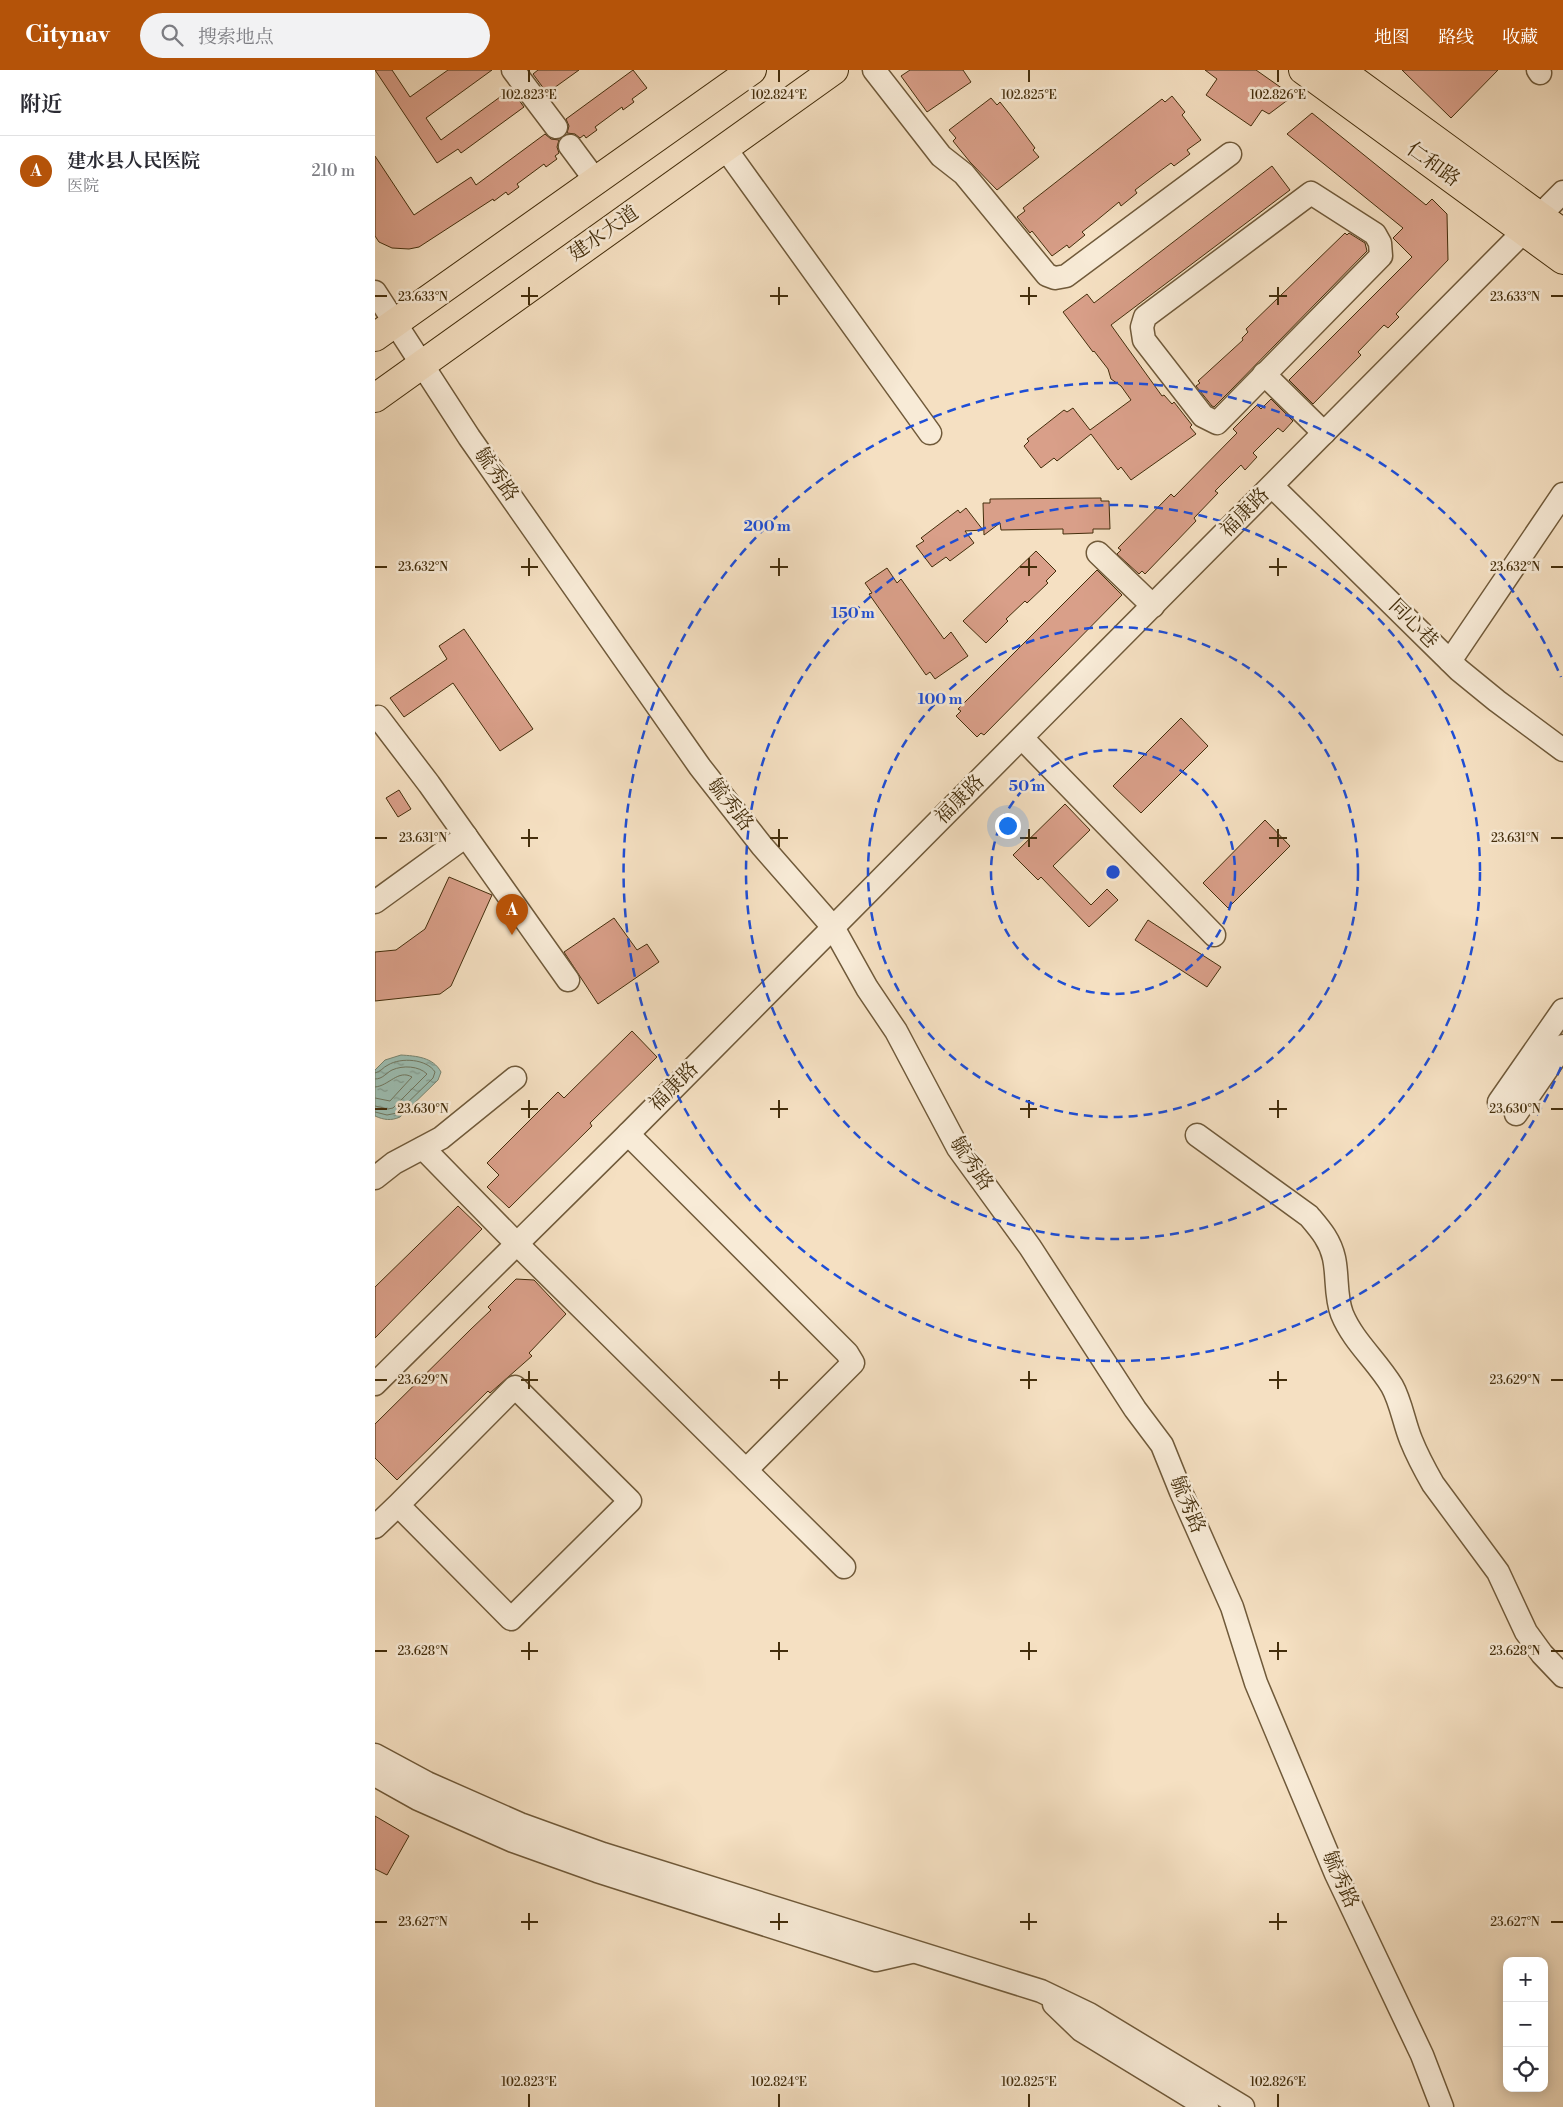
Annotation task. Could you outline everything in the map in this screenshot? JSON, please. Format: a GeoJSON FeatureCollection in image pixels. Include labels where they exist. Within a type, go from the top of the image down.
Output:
{"type":"FeatureCollection","features":[{"type":"Feature","properties":{"kind":"main road"},"geometry":{"type":"LineString","coordinates":[[385,330],[752,70]]}},
{"type":"Feature","properties":{"kind":"main road","name":"建水大道"},"geometry":{"type":"LineString","coordinates":[[375,398],[834,70]]}},
{"type":"Feature","properties":{"kind":"main road","name":"仁和路"},"geometry":{"type":"LineString","coordinates":[[1303,70],[1532,224],[1563,233]]}},
{"type":"Feature","properties":{"kind":"main road","name":"仁和路"},"geometry":{"type":"LineString","coordinates":[[1340,70],[1532,224],[1563,260]]}},
{"type":"Feature","properties":{"kind":"street"},"geometry":{"type":"LineString","coordinates":[[513,70],[555,127]]}},
{"type":"Feature","properties":{"kind":"street"},"geometry":{"type":"LineString","coordinates":[[874,70],[941,156],[964,174],[1047,275],[1055,278],[1066,276],[1230,154]]}},
{"type":"Feature","properties":{"kind":"street"},"geometry":{"type":"LineString","coordinates":[[569,146],[596,181]]}},
{"type":"Feature","properties":{"kind":"street"},"geometry":{"type":"LineString","coordinates":[[725,148],[930,433]]}},
{"type":"Feature","properties":{"kind":"street","name":"福康路"},"geometry":{"type":"LineString","coordinates":[[375,1384],[628,1134],[1563,192]]}},
{"type":"Feature","properties":{"kind":"street"},"geometry":{"type":"LineString","coordinates":[[1311,193],[1375,234],[1380,243],[1381,256],[1264,374],[1217,423],[1203,416],[1144,340],[1142,327],[1145,317],[1311,193]]}},
{"type":"Feature","properties":{"kind":"street","name":"毓秀路"},"geometry":{"type":"LineString","coordinates":[[375,292],[385,330],[422,364],[469,437],[700,767],[762,846],[833,927],[867,988],[897,1032],[958,1148],[1030,1247],[1135,1409],[1162,1445],[1232,1607],[1256,1683],[1329,1856],[1422,2055],[1442,2107]]}},
{"type":"Feature","properties":{"kind":"street"},"geometry":{"type":"LineString","coordinates":[[1264,374],[1324,433]]}},
{"type":"Feature","properties":{"kind":"street","name":"同心巷"},"geometry":{"type":"LineString","coordinates":[[1272,486],[1450,661],[1497,702],[1563,750]]}},
{"type":"Feature","properties":{"kind":"street"},"geometry":{"type":"LineString","coordinates":[[1450,661],[1563,494]]}},
{"type":"Feature","properties":{"kind":"street"},"geometry":{"type":"LineString","coordinates":[[1098,553],[1153,606]]}},
{"type":"Feature","properties":{"kind":"street"},"geometry":{"type":"LineString","coordinates":[[375,718],[378,717],[466,836],[568,980]]}},
{"type":"Feature","properties":{"kind":"street"},"geometry":{"type":"LineString","coordinates":[[1022,738],[1214,935]]}},
{"type":"Feature","properties":{"kind":"street"},"geometry":{"type":"LineString","coordinates":[[375,902],[466,836]]}},
{"type":"Feature","properties":{"kind":"street"},"geometry":{"type":"LineString","coordinates":[[1563,1010],[1507,1108],[1563,1046]]}},
{"type":"Feature","properties":{"kind":"street"},"geometry":{"type":"LineString","coordinates":[[375,1178],[394,1163],[441,1138],[515,1078]]}},
{"type":"Feature","properties":{"kind":"street"},"geometry":{"type":"LineString","coordinates":[[628,1134],[847,1352],[853,1362],[746,1470]]}},
{"type":"Feature","properties":{"kind":"street"},"geometry":{"type":"LineString","coordinates":[[1197,1135],[1309,1216],[1322,1231],[1328,1240],[1334,1258],[1341,1312],[1349,1328],[1392,1386],[1411,1440],[1424,1469],[1498,1572],[1525,1632],[1542,1654],[1563,1676]]}},
{"type":"Feature","properties":{"kind":"street"},"geometry":{"type":"LineString","coordinates":[[423,1148],[517,1244],[844,1567]]}},
{"type":"Feature","properties":{"kind":"street"},"geometry":{"type":"LineString","coordinates":[[375,1527],[397,1505],[515,1387],[630,1501],[511,1619],[397,1505]]}},
{"type":"Feature","properties":{"kind":"street"},"geometry":{"type":"LineString","coordinates":[[375,1755],[427,1783],[520,1824],[603,1854],[1041,1991],[1089,2014],[1243,2107]]}},
{"type":"Feature","properties":{"kind":"street"},"geometry":{"type":"LineString","coordinates":[[375,1775],[419,1799],[513,1841],[597,1871],[876,1960],[912,1952]]}},
{"type":"Feature","properties":{"kind":"street"},"geometry":{"type":"LineString","coordinates":[[1041,1991],[1081,2030],[1207,2107]]}},
{"type":"Feature","properties":{"kind":"water"},"geometry":{"type":"Polygon","coordinates":[[[401,1055],[429,1060],[441,1072],[438,1080],[400,1117],[384,1119],[375,1116],[375,1070],[385,1060],[401,1055]]]}},
{"type":"Feature","properties":{"kind":"building"},"geometry":{"type":"Polygon","coordinates":[[[375,70],[392,70],[410,97],[448,70],[492,70],[426,118],[441,140],[511,89],[524,107],[461,153],[458,149],[437,163],[375,70]]]}},
{"type":"Feature","properties":{"kind":"building"},"geometry":{"type":"Polygon","coordinates":[[[538,70],[579,70],[547,93],[533,74],[538,70]]]}},
{"type":"Feature","properties":{"kind":"building"},"geometry":{"type":"Polygon","coordinates":[[[633,70],[647,88],[632,99],[634,102],[623,110],[622,107],[595,127],[597,130],[586,138],[584,135],[580,138],[575,134],[567,133],[569,126],[566,119],[633,70]]]}},
{"type":"Feature","properties":{"kind":"building"},"geometry":{"type":"Polygon","coordinates":[[[910,70],[963,70],[971,82],[927,112],[901,76],[910,70]]]}},
{"type":"Feature","properties":{"kind":"building"},"geometry":{"type":"Polygon","coordinates":[[[1205,70],[1256,70],[1293,96],[1269,114],[1262,110],[1251,126],[1206,95],[1217,79],[1205,70]]]}},
{"type":"Feature","properties":{"kind":"building"},"geometry":{"type":"Polygon","coordinates":[[[1402,70],[1498,70],[1451,118],[1402,70]]]}},
{"type":"Feature","properties":{"kind":"building"},"geometry":{"type":"Polygon","coordinates":[[[1172,96],[1185,112],[1182,115],[1201,140],[1187,150],[1190,154],[1174,166],[1171,163],[1156,174],[1135,190],[1137,193],[1121,206],[1119,202],[1082,232],[1085,235],[1069,248],[1067,245],[1052,256],[1032,231],[1030,233],[1017,217],[1025,211],[1023,208],[1162,99],[1165,102],[1172,96]]]}},
{"type":"Feature","properties":{"kind":"building"},"geometry":{"type":"Polygon","coordinates":[[[991,98],[997,105],[1000,102],[1035,148],[1033,150],[1039,157],[997,190],[953,141],[956,138],[949,130],[991,98]]]}},
{"type":"Feature","properties":{"kind":"building"},"geometry":{"type":"Polygon","coordinates":[[[1312,113],[1426,205],[1432,199],[1447,214],[1448,260],[1396,314],[1399,317],[1388,328],[1384,325],[1358,352],[1361,355],[1313,404],[1289,380],[1412,257],[1393,238],[1403,228],[1287,134],[1312,113]]]}},
{"type":"Feature","properties":{"kind":"building"},"geometry":{"type":"Polygon","coordinates":[[[545,134],[551,139],[559,140],[557,147],[559,153],[555,156],[557,159],[546,167],[544,164],[517,184],[519,187],[508,195],[506,192],[494,201],[493,199],[419,247],[409,249],[392,248],[379,242],[375,236],[375,156],[414,215],[471,177],[476,185],[545,134]]]}},
{"type":"Feature","properties":{"kind":"building"},"geometry":{"type":"Polygon","coordinates":[[[1272,166],[1290,190],[1111,325],[1162,396],[1164,395],[1172,404],[1174,402],[1192,425],[1190,427],[1196,434],[1131,480],[1121,467],[1118,470],[1091,434],[1057,461],[1054,458],[1041,468],[1024,446],[1029,441],[1027,439],[1064,410],[1067,412],[1073,408],[1090,430],[1131,400],[1121,386],[1111,379],[1108,369],[1063,312],[1087,294],[1094,303],[1272,166]]]}},
{"type":"Feature","properties":{"kind":"building"},"geometry":{"type":"Polygon","coordinates":[[[1345,233],[1347,235],[1349,233],[1365,243],[1367,251],[1214,407],[1212,406],[1196,386],[1200,383],[1198,381],[1243,340],[1242,338],[1248,332],[1246,329],[1345,233]]]}},
{"type":"Feature","properties":{"kind":"building"},"geometry":{"type":"Polygon","coordinates":[[[1271,399],[1293,421],[1283,432],[1278,428],[1253,453],[1257,457],[1245,470],[1241,465],[1215,491],[1218,493],[1194,518],[1196,521],[1145,574],[1142,571],[1139,574],[1117,554],[1121,550],[1118,548],[1171,494],[1174,497],[1237,433],[1233,429],[1257,405],[1261,409],[1271,399]]]}},
{"type":"Feature","properties":{"kind":"building"},"geometry":{"type":"Polygon","coordinates":[[[1101,498],[1101,501],[1109,501],[1110,529],[1093,529],[1093,533],[1063,534],[1063,529],[1001,530],[1000,523],[984,535],[983,503],[990,503],[990,499],[1101,498]]]}},
{"type":"Feature","properties":{"kind":"building"},"geometry":{"type":"Polygon","coordinates":[[[966,508],[983,530],[965,531],[974,543],[950,561],[946,557],[932,567],[916,546],[924,541],[921,538],[958,510],[960,513],[966,508]]]}},
{"type":"Feature","properties":{"kind":"building"},"geometry":{"type":"Polygon","coordinates":[[[1036,551],[1056,571],[1046,581],[1048,583],[1027,603],[1025,601],[1006,619],[1008,621],[986,643],[963,621],[1036,551]]]}},
{"type":"Feature","properties":{"kind":"building"},"geometry":{"type":"Polygon","coordinates":[[[887,568],[897,583],[901,579],[944,639],[951,632],[968,656],[935,679],[930,672],[926,675],[869,594],[872,593],[865,583],[887,568]]]}},
{"type":"Feature","properties":{"kind":"building"},"geometry":{"type":"Polygon","coordinates":[[[1097,570],[1122,595],[984,735],[981,733],[977,737],[956,716],[961,711],[958,709],[1097,570]]]}},
{"type":"Feature","properties":{"kind":"building"},"geometry":{"type":"Polygon","coordinates":[[[464,629],[533,729],[500,751],[453,683],[404,717],[390,698],[447,659],[439,646],[464,629]]]}},
{"type":"Feature","properties":{"kind":"building"},"geometry":{"type":"Polygon","coordinates":[[[1181,718],[1208,746],[1141,813],[1113,786],[1181,718]]]}},
{"type":"Feature","properties":{"kind":"building"},"geometry":{"type":"Polygon","coordinates":[[[399,790],[411,809],[398,817],[386,798],[399,790]]]}},
{"type":"Feature","properties":{"kind":"building"},"geometry":{"type":"Polygon","coordinates":[[[1065,804],[1090,830],[1053,866],[1091,905],[1107,889],[1118,900],[1089,927],[1041,877],[1038,880],[1013,855],[1065,804]]]}},
{"type":"Feature","properties":{"kind":"building"},"geometry":{"type":"Polygon","coordinates":[[[1265,820],[1290,846],[1228,908],[1203,883],[1265,820]]]}},
{"type":"Feature","properties":{"kind":"building"},"geometry":{"type":"Polygon","coordinates":[[[449,877],[492,895],[451,986],[440,994],[375,1001],[375,952],[396,950],[425,929],[449,877]]]}},
{"type":"Feature","properties":{"kind":"building"},"geometry":{"type":"Polygon","coordinates":[[[614,918],[637,950],[647,944],[659,962],[598,1004],[564,952],[614,918]]]}},
{"type":"Feature","properties":{"kind":"building"},"geometry":{"type":"Polygon","coordinates":[[[1148,920],[1221,967],[1207,987],[1135,940],[1148,920]]]}},
{"type":"Feature","properties":{"kind":"building"},"geometry":{"type":"Polygon","coordinates":[[[632,1031],[657,1057],[590,1123],[592,1126],[509,1208],[487,1187],[499,1175],[487,1163],[558,1092],[564,1098],[632,1031]]]}},
{"type":"Feature","properties":{"kind":"building"},"geometry":{"type":"Polygon","coordinates":[[[458,1206],[482,1229],[375,1338],[375,1287],[458,1206]]]}},
{"type":"Feature","properties":{"kind":"building"},"geometry":{"type":"Polygon","coordinates":[[[516,1279],[534,1280],[566,1314],[529,1353],[532,1356],[490,1393],[488,1391],[397,1480],[375,1458],[375,1424],[491,1310],[488,1307],[516,1279]]]}},
{"type":"Feature","properties":{"kind":"building"},"geometry":{"type":"Polygon","coordinates":[[[375,1816],[409,1836],[387,1875],[375,1869],[375,1816]]]}},
{"type":"Feature","properties":{"kind":"place","name":"建水县人民医院"},"geometry":{"type":"Point","coordinates":[512,935]}}]}
